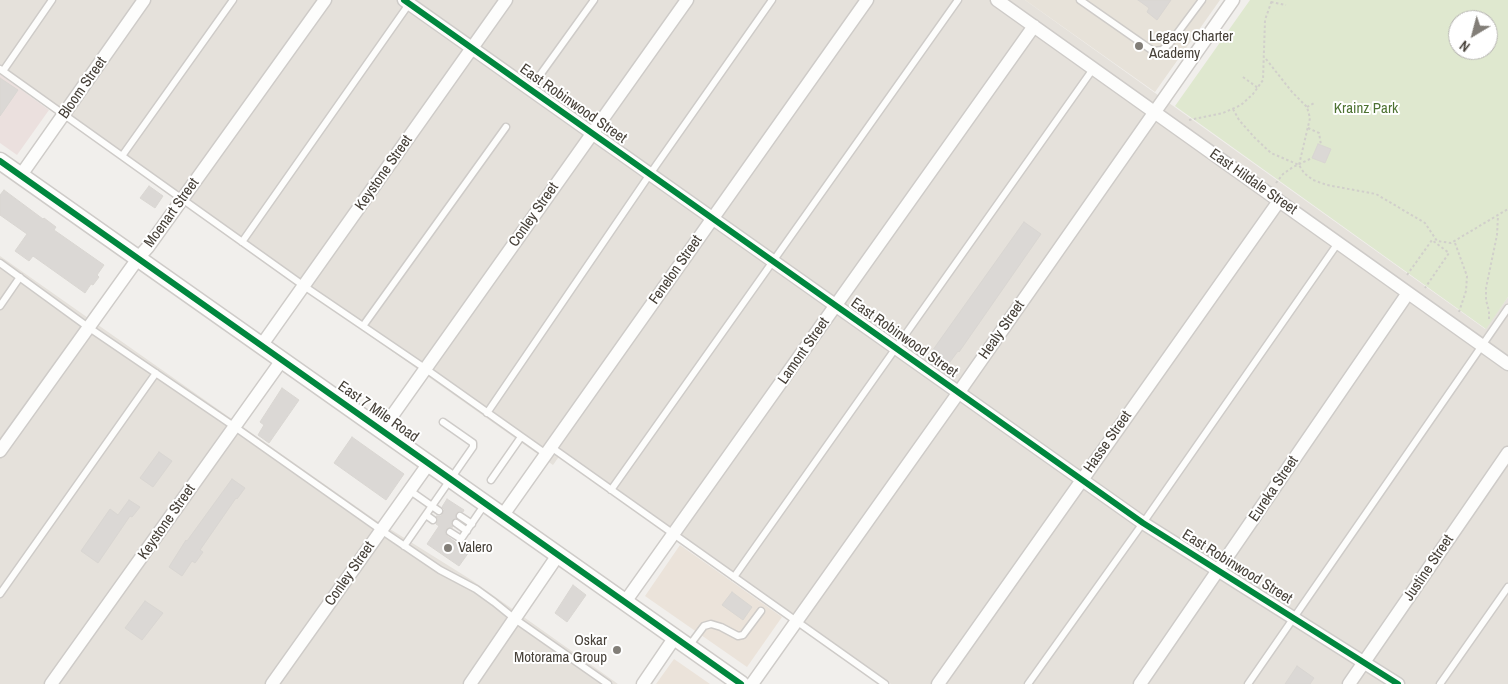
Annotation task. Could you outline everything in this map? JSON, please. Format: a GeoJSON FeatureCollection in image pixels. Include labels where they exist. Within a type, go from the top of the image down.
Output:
{"type":"FeatureCollection","features":[{"type":"Feature","properties":{"kind":"street","name":"Bloom Street"},"geometry":{"type":"LineString","coordinates":[[21,175],[144,0]]}},
{"type":"Feature","properties":{"kind":"street","name":"Moenart Street"},"geometry":{"type":"LineString","coordinates":[[0,450],[139,257],[148,248],[325,0]]}},
{"type":"Feature","properties":{"kind":"street","name":"Keystone Street"},"geometry":{"type":"LineString","coordinates":[[261,346],[506,0]]}},
{"type":"Feature","properties":{"kind":"street","name":"Conley Street"},"geometry":{"type":"LineString","coordinates":[[382,430],[687,0]]}},
{"type":"Feature","properties":{"kind":"street","name":"Fenelon Street"},"geometry":{"type":"LineString","coordinates":[[503,515],[867,0]]}},
{"type":"Feature","properties":{"kind":"street","name":"East Hildale Street"},"geometry":{"type":"LineString","coordinates":[[997,0],[1508,364]]}},
{"type":"Feature","properties":{"kind":"street","name":"Healy Street"},"geometry":{"type":"LineString","coordinates":[[752,684],[1233,0]]}},
{"type":"Feature","properties":{"kind":"street","name":"East Robinwood Street"},"geometry":{"type":"LineString","coordinates":[[406,2],[1143,523],[1398,684]]}},
{"type":"Feature","properties":{"kind":"street","name":"Lamont Street"},"geometry":{"type":"LineString","coordinates":[[626,602],[1034,26]]}},
{"type":"Feature","properties":{"kind":"street","name":"East 7 Mile Road"},"geometry":{"type":"LineString","coordinates":[[2,167],[21,175],[139,257],[261,346],[741,684]]}},
{"type":"Feature","properties":{"kind":"street","name":"Hasse Street"},"geometry":{"type":"LineString","coordinates":[[938,684],[1279,201]]}},
{"type":"Feature","properties":{"kind":"street","name":"Eureka Street"},"geometry":{"type":"LineString","coordinates":[[1140,684],[1408,293]]}},
{"type":"Feature","properties":{"kind":"street","name":"Keystone Street"},"geometry":{"type":"LineString","coordinates":[[51,684],[282,360]]}},
{"type":"Feature","properties":{"kind":"street","name":"Justine Street"},"geometry":{"type":"LineString","coordinates":[[1349,684],[1508,453]]}},
{"type":"Feature","properties":{"kind":"street","name":"Conley Street"},"geometry":{"type":"LineString","coordinates":[[272,684],[428,463]]}},
{"type":"Feature","properties":{"kind":"street"},"geometry":{"type":"LineString","coordinates":[[470,684],[558,555]]}},
{"type":"Feature","properties":{"kind":"street"},"geometry":{"type":"LineString","coordinates":[[643,684],[682,642]]}},
{"type":"Feature","properties":{"kind":"lane"},"geometry":{"type":"LineString","coordinates":[[52,0],[1,70],[304,286],[426,369],[521,437],[548,451],[611,490],[884,684]]}},
{"type":"Feature","properties":{"kind":"lane"},"geometry":{"type":"LineString","coordinates":[[122,156],[233,0]]}},
{"type":"Feature","properties":{"kind":"lane"},"geometry":{"type":"LineString","coordinates":[[530,89],[594,0]]}},
{"type":"Feature","properties":{"kind":"lane"},"geometry":{"type":"LineString","coordinates":[[487,413],[650,174],[772,0]]}},
{"type":"Feature","properties":{"kind":"lane"},"geometry":{"type":"LineString","coordinates":[[611,490],[958,0]]}},
{"type":"Feature","properties":{"kind":"lane"},"geometry":{"type":"LineString","coordinates":[[1080,0],[1152,51],[1162,50],[1170,43],[1202,0]]}},
{"type":"Feature","properties":{"kind":"lane"},"geometry":{"type":"LineString","coordinates":[[242,242],[406,2]]}},
{"type":"Feature","properties":{"kind":"lane"},"geometry":{"type":"LineString","coordinates":[[734,577],[1093,68]]}},
{"type":"Feature","properties":{"kind":"lane"},"geometry":{"type":"LineString","coordinates":[[363,326],[506,127]]}},
{"type":"Feature","properties":{"kind":"lane"},"geometry":{"type":"LineString","coordinates":[[1028,684],[1338,243]]}},
{"type":"Feature","properties":{"kind":"lane"},"geometry":{"type":"LineString","coordinates":[[0,263],[88,327],[235,427],[404,546],[440,570],[476,589],[515,619],[608,684]]}},
{"type":"Feature","properties":{"kind":"lane"},"geometry":{"type":"LineString","coordinates":[[0,306],[20,278]]}},
{"type":"Feature","properties":{"kind":"lane"},"geometry":{"type":"LineString","coordinates":[[1248,684],[1508,308]]}},
{"type":"Feature","properties":{"kind":"lane"},"geometry":{"type":"LineString","coordinates":[[0,594],[156,373]]}},
{"type":"Feature","properties":{"kind":"lane"},"geometry":{"type":"LineString","coordinates":[[404,546],[474,445],[443,422]]}},
{"type":"Feature","properties":{"kind":"lane"},"geometry":{"type":"LineString","coordinates":[[491,480],[521,437]]}},
{"type":"Feature","properties":{"kind":"lane"},"geometry":{"type":"LineString","coordinates":[[409,490],[439,511]]}},
{"type":"Feature","properties":{"kind":"lane"},"geometry":{"type":"LineString","coordinates":[[436,499],[444,504]]}},
{"type":"Feature","properties":{"kind":"lane"},"geometry":{"type":"LineString","coordinates":[[450,532],[461,539],[486,504]]}},
{"type":"Feature","properties":{"kind":"lane"},"geometry":{"type":"LineString","coordinates":[[426,515],[433,520]]}},
{"type":"Feature","properties":{"kind":"lane"},"geometry":{"type":"LineString","coordinates":[[460,516],[472,524]]}},
{"type":"Feature","properties":{"kind":"lane"},"geometry":{"type":"LineString","coordinates":[[456,523],[467,531]]}},
{"type":"Feature","properties":{"kind":"lane"},"geometry":{"type":"LineString","coordinates":[[1440,684],[1508,587]]}},
{"type":"Feature","properties":{"kind":"lane"},"geometry":{"type":"LineString","coordinates":[[682,642],[704,626],[711,624],[738,636],[743,635],[761,611]]}},
{"type":"Feature","properties":{"kind":"path"},"geometry":{"type":"LineString","coordinates":[[1189,120],[1233,109],[1241,105],[1258,88],[1263,80],[1265,20],[1272,1],[1286,5]]}},
{"type":"Feature","properties":{"kind":"path"},"geometry":{"type":"LineString","coordinates":[[1265,58],[1292,92],[1307,107],[1310,118],[1299,165]]}},
{"type":"Feature","properties":{"kind":"path"},"geometry":{"type":"LineString","coordinates":[[1243,77],[1258,88]]}},
{"type":"Feature","properties":{"kind":"path"},"geometry":{"type":"LineString","coordinates":[[1307,107],[1314,103]]}},
{"type":"Feature","properties":{"kind":"path"},"geometry":{"type":"LineString","coordinates":[[1233,109],[1239,120],[1271,153],[1299,165],[1304,173],[1313,180],[1328,186],[1376,194],[1425,223],[1437,242],[1449,253],[1425,288]]}},
{"type":"Feature","properties":{"kind":"path"},"geometry":{"type":"LineString","coordinates":[[1308,128],[1319,133],[1321,145]]}},
{"type":"Feature","properties":{"kind":"path"},"geometry":{"type":"LineString","coordinates":[[1273,186],[1284,174],[1312,158]]}},
{"type":"Feature","properties":{"kind":"path"},"geometry":{"type":"LineString","coordinates":[[1407,275],[1432,240],[1451,244],[1508,209]]}},
{"type":"Feature","properties":{"kind":"path"},"geometry":{"type":"LineString","coordinates":[[1488,326],[1490,311],[1486,300],[1486,288],[1497,235],[1498,215]]}},
{"type":"Feature","properties":{"kind":"path"},"geometry":{"type":"LineString","coordinates":[[1454,242],[1467,276],[1466,291],[1459,312]]}},
{"type":"Feature","properties":{"kind":"shaded area"},"geometry":{"type":"Polygon","coordinates":[[[0,0],[1025,0],[1485,329],[1508,297],[1508,684],[891,684],[563,451],[553,465],[0,74],[0,0]]]}},
{"type":"Feature","properties":{"kind":"shaded area","name":"Legacy Charter Academy"},"geometry":{"type":"Polygon","coordinates":[[[1025,0],[1220,0],[1155,92],[1025,0]]]}},
{"type":"Feature","properties":{"kind":"shaded area"},"geometry":{"type":"Polygon","coordinates":[[[0,74],[49,110],[17,155],[0,143],[0,74]]]}},
{"type":"Feature","properties":{"kind":"shaded area"},"geometry":{"type":"Polygon","coordinates":[[[0,256],[374,519],[473,581],[618,684],[0,684],[0,256]]]}},
{"type":"Feature","properties":{"kind":"shaded area"},"geometry":{"type":"Polygon","coordinates":[[[680,545],[782,617],[747,667],[645,596],[680,545]]]}},
{"type":"Feature","properties":{"kind":"shaded area"},"geometry":{"type":"Polygon","coordinates":[[[674,659],[710,684],[656,684],[674,659]]]}},
{"type":"Feature","properties":{"kind":"green space","name":"Krainz Park"},"geometry":{"type":"Polygon","coordinates":[[[1250,0],[1508,0],[1508,297],[1486,329],[1175,106],[1250,0]]]}},
{"type":"Feature","properties":{"kind":"building"},"geometry":{"type":"Polygon","coordinates":[[[1138,0],[1171,0],[1157,20],[1147,12],[1149,8],[1138,0]]]}},
{"type":"Feature","properties":{"kind":"building"},"geometry":{"type":"Polygon","coordinates":[[[0,78],[18,90],[0,116],[0,78]]]}},
{"type":"Feature","properties":{"kind":"building"},"geometry":{"type":"Polygon","coordinates":[[[1318,144],[1331,149],[1325,163],[1312,158],[1318,144]]]}},
{"type":"Feature","properties":{"kind":"building"},"geometry":{"type":"Polygon","coordinates":[[[149,186],[163,196],[155,208],[140,198],[149,186]]]}},
{"type":"Feature","properties":{"kind":"building"},"geometry":{"type":"Polygon","coordinates":[[[4,190],[56,227],[54,230],[104,265],[97,275],[99,277],[85,293],[33,256],[29,261],[15,251],[27,234],[0,215],[0,195],[4,190]]]}},
{"type":"Feature","properties":{"kind":"building"},"geometry":{"type":"Polygon","coordinates":[[[1024,222],[1041,234],[959,352],[947,366],[930,354],[1024,222]]]}},
{"type":"Feature","properties":{"kind":"building"},"geometry":{"type":"Polygon","coordinates":[[[282,388],[299,400],[269,443],[258,435],[264,425],[260,422],[282,388]]]}},
{"type":"Feature","properties":{"kind":"building"},"geometry":{"type":"Polygon","coordinates":[[[352,437],[404,474],[386,500],[334,463],[352,437]]]}},
{"type":"Feature","properties":{"kind":"building"},"geometry":{"type":"Polygon","coordinates":[[[159,452],[172,461],[153,487],[140,478],[159,452]]]}},
{"type":"Feature","properties":{"kind":"building"},"geometry":{"type":"Polygon","coordinates":[[[232,479],[245,488],[200,550],[203,552],[195,563],[192,561],[182,576],[169,567],[186,540],[232,479]]]}},
{"type":"Feature","properties":{"kind":"building"},"geometry":{"type":"Polygon","coordinates":[[[447,499],[464,510],[463,512],[456,513],[456,518],[451,522],[453,527],[447,528],[445,531],[447,536],[469,552],[459,566],[427,544],[439,526],[436,524],[438,520],[436,516],[441,516],[443,513],[444,509],[442,507],[447,499]]]}},
{"type":"Feature","properties":{"kind":"building"},"geometry":{"type":"Polygon","coordinates":[[[129,500],[140,507],[132,517],[130,516],[98,563],[81,551],[110,509],[118,515],[129,500]]]}},
{"type":"Feature","properties":{"kind":"building"},"geometry":{"type":"Polygon","coordinates":[[[573,585],[586,595],[567,622],[555,613],[573,585]]]}},
{"type":"Feature","properties":{"kind":"building"},"geometry":{"type":"Polygon","coordinates":[[[732,592],[752,607],[743,620],[722,605],[732,592]]]}},
{"type":"Feature","properties":{"kind":"building"},"geometry":{"type":"Polygon","coordinates":[[[145,601],[163,613],[142,640],[125,628],[145,601]]]}},
{"type":"Feature","properties":{"kind":"building"},"geometry":{"type":"Polygon","coordinates":[[[1297,666],[1314,678],[1310,684],[1285,684],[1297,666]]]}},
{"type":"Feature","properties":{"kind":"cycle path"},"geometry":{"type":"LineString","coordinates":[[404,0],[1143,523],[1398,684]]}},
{"type":"Feature","properties":{"kind":"cycle path"},"geometry":{"type":"LineString","coordinates":[[0,161],[741,684]]}},
{"type":"Feature","properties":{"kind":"place","name":"Legacy Charter Academy"},"geometry":{"type":"Point","coordinates":[1139,46]}},
{"type":"Feature","properties":{"kind":"place","name":"Valero"},"geometry":{"type":"Point","coordinates":[448,548]}},
{"type":"Feature","properties":{"kind":"place","name":"Oskar Motorama Group"},"geometry":{"type":"Point","coordinates":[617,650]}}]}
